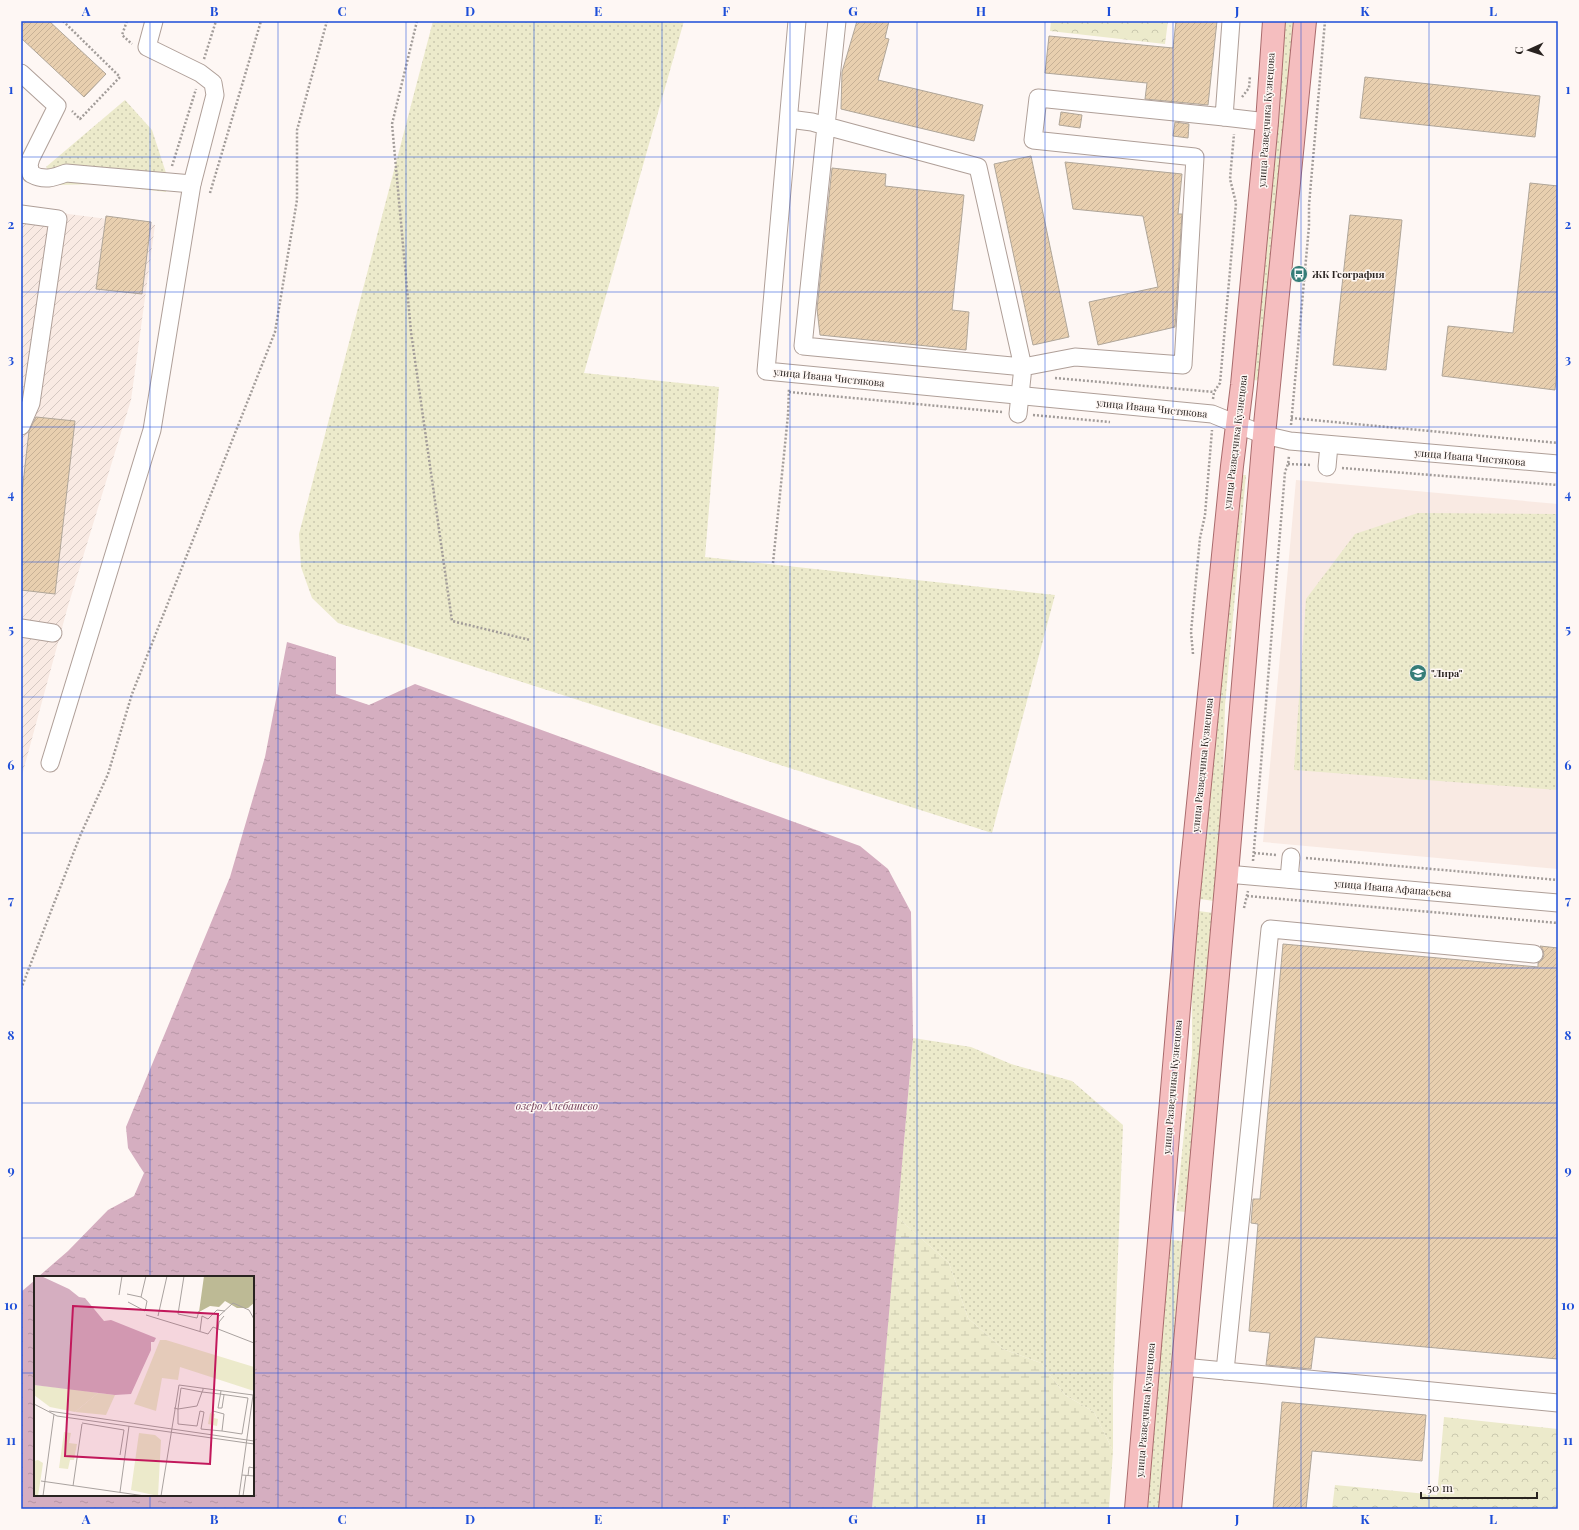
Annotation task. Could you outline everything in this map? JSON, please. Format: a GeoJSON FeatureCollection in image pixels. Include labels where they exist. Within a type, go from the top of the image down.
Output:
{"type":"FeatureCollection","features":[{"type":"Feature","properties":{"kind":"main road","name":"улица Разведчика Кузнецова"},"geometry":{"type":"LineString","coordinates":[[1136,1509],[1188,903],[1268,122],[1274,21]]}},
{"type":"Feature","properties":{"kind":"main road"},"geometry":{"type":"LineString","coordinates":[[1170,1509],[1227,874],[1264,435],[1305,21]]}},
{"type":"Feature","properties":{"kind":"main road"},"geometry":{"type":"LineString","coordinates":[[1163,1202],[1166,1215],[1171,1222],[1178,1226],[1186,1224],[1192,1217],[1197,1205]]}},
{"type":"Feature","properties":{"kind":"street"},"geometry":{"type":"LineString","coordinates":[[50,763],[152,430],[192,184],[215,95],[213,83],[200,73],[146,47],[154,21]]}},
{"type":"Feature","properties":{"kind":"street"},"geometry":{"type":"LineString","coordinates":[[797,21],[789,119],[812,122],[978,167],[1023,367],[1018,414]]}},
{"type":"Feature","properties":{"kind":"street"},"geometry":{"type":"LineString","coordinates":[[837,21],[803,346],[1023,367],[1075,357],[1183,365],[1195,156],[1033,140],[1038,98],[1268,122]]}},
{"type":"Feature","properties":{"kind":"street"},"geometry":{"type":"LineString","coordinates":[[1224,117],[1231,21]]}},
{"type":"Feature","properties":{"kind":"street"},"geometry":{"type":"LineString","coordinates":[[21,73],[57,106],[29,165],[31,174],[39,178],[51,179],[66,173],[192,184]]}},
{"type":"Feature","properties":{"kind":"street","name":"улица Ивана Чистякова"},"geometry":{"type":"LineString","coordinates":[[789,119],[766,371],[1212,414],[1264,435],[1290,441],[1558,464]]}},
{"type":"Feature","properties":{"kind":"street"},"geometry":{"type":"LineString","coordinates":[[21,214],[58,219],[31,403],[21,426]]}},
{"type":"Feature","properties":{"kind":"street"},"geometry":{"type":"LineString","coordinates":[[1327,466],[1329,444]]}},
{"type":"Feature","properties":{"kind":"street"},"geometry":{"type":"LineString","coordinates":[[21,628],[53,633]]}},
{"type":"Feature","properties":{"kind":"street"},"geometry":{"type":"LineString","coordinates":[[1289,879],[1291,856]]}},
{"type":"Feature","properties":{"kind":"street","name":"улица Ивана Афанасьева"},"geometry":{"type":"LineString","coordinates":[[1227,874],[1558,903]]}},
{"type":"Feature","properties":{"kind":"street"},"geometry":{"type":"LineString","coordinates":[[1225,1371],[1270,929],[1534,954]]}},
{"type":"Feature","properties":{"kind":"street"},"geometry":{"type":"LineString","coordinates":[[1183,1367],[1558,1403]]}},
{"type":"Feature","properties":{"kind":"path"},"geometry":{"type":"LineString","coordinates":[[57,106],[62,102],[80,118],[120,77],[63,21]]}},
{"type":"Feature","properties":{"kind":"path"},"geometry":{"type":"LineString","coordinates":[[172,169],[216,21]]}},
{"type":"Feature","properties":{"kind":"path"},"geometry":{"type":"LineString","coordinates":[[210,192],[261,21]]}},
{"type":"Feature","properties":{"kind":"path"},"geometry":{"type":"LineString","coordinates":[[21,988],[80,836],[108,774],[132,694],[275,332],[297,200],[297,130],[326,21]]}},
{"type":"Feature","properties":{"kind":"path"},"geometry":{"type":"LineString","coordinates":[[417,21],[392,124],[411,332],[452,621],[530,640]]}},
{"type":"Feature","properties":{"kind":"path"},"geometry":{"type":"LineString","coordinates":[[1244,908],[1252,876],[1285,472],[1288,464],[1309,226],[1309,205],[1325,21]]}},
{"type":"Feature","properties":{"kind":"path"},"geometry":{"type":"LineString","coordinates":[[789,392],[1111,422]]}},
{"type":"Feature","properties":{"kind":"path"},"geometry":{"type":"LineString","coordinates":[[1291,418],[1558,442]]}},
{"type":"Feature","properties":{"kind":"path"},"geometry":{"type":"LineString","coordinates":[[1204,430],[1212,431]]}},
{"type":"Feature","properties":{"kind":"path"},"geometry":{"type":"LineString","coordinates":[[1288,464],[1558,485]]}},
{"type":"Feature","properties":{"kind":"path"},"geometry":{"type":"LineString","coordinates":[[1254,853],[1558,880]]}},
{"type":"Feature","properties":{"kind":"path"},"geometry":{"type":"LineString","coordinates":[[1247,896],[1558,923]]}},
{"type":"Feature","properties":{"kind":"shaded area"},"geometry":{"type":"Polygon","coordinates":[[[21,208],[155,225],[131,400],[68,606],[21,779],[21,208]]]}},
{"type":"Feature","properties":{"kind":"shaded area","name":"\"Лира\""},"geometry":{"type":"Polygon","coordinates":[[[1296,480],[1558,504],[1558,869],[1263,842],[1296,480]]]}},
{"type":"Feature","properties":{"kind":"green space"},"geometry":{"type":"Polygon","coordinates":[[[433,21],[684,21],[584,373],[719,387],[705,557],[1055,595],[992,833],[338,623],[312,598],[301,567],[299,534],[433,21]]]}},
{"type":"Feature","properties":{"kind":"green space"},"geometry":{"type":"Polygon","coordinates":[[[1051,21],[1168,21],[1165,44],[1050,31],[1051,21]]]}},
{"type":"Feature","properties":{"kind":"green space"},"geometry":{"type":"Polygon","coordinates":[[[1282,21],[1297,21],[1262,381],[1253,380],[1276,151],[1279,53],[1282,21]]]}},
{"type":"Feature","properties":{"kind":"green space"},"geometry":{"type":"Polygon","coordinates":[[[125,100],[152,130],[167,176],[166,192],[98,184],[59,185],[46,167],[125,100]]]}},
{"type":"Feature","properties":{"kind":"green space"},"geometry":{"type":"Polygon","coordinates":[[[1239,475],[1246,475],[1225,705],[1222,817],[1214,901],[1200,899],[1239,475]]]}},
{"type":"Feature","properties":{"kind":"green space","name":"\"Лира\""},"geometry":{"type":"Polygon","coordinates":[[[1418,513],[1558,514],[1558,790],[1294,770],[1306,599],[1355,534],[1418,513]]]}},
{"type":"Feature","properties":{"kind":"green space"},"geometry":{"type":"Polygon","coordinates":[[[1198,911],[1214,913],[1186,1212],[1176,1211],[1192,1054],[1192,978],[1198,911]]]}},
{"type":"Feature","properties":{"kind":"green space"},"geometry":{"type":"Polygon","coordinates":[[[913,1038],[971,1047],[1011,1064],[1072,1081],[1123,1125],[1113,1387],[1113,1451],[1094,1412],[1065,1395],[1041,1363],[1003,1349],[968,1318],[949,1263],[897,1217],[913,1038]]]}},
{"type":"Feature","properties":{"kind":"green space"},"geometry":{"type":"Polygon","coordinates":[[[897,1217],[949,1263],[968,1318],[1003,1349],[1041,1363],[1065,1395],[1094,1412],[1113,1451],[1109,1509],[872,1509],[897,1217]]]}},
{"type":"Feature","properties":{"kind":"green space"},"geometry":{"type":"Polygon","coordinates":[[[1170,1240],[1184,1241],[1161,1509],[1147,1509],[1170,1240]]]}},
{"type":"Feature","properties":{"kind":"green space"},"geometry":{"type":"Polygon","coordinates":[[[1444,1417],[1558,1429],[1558,1509],[1332,1509],[1335,1485],[1437,1495],[1444,1417]]]}},
{"type":"Feature","properties":{"kind":"water","name":"озеро Алебашево"},"geometry":{"type":"Polygon","coordinates":[[[287,642],[336,657],[336,694],[369,705],[415,684],[860,846],[888,869],[911,912],[913,1038],[872,1509],[21,1509],[21,1292],[34,1281],[34,1496],[254,1496],[254,1276],[39,1276],[68,1251],[108,1210],[134,1196],[144,1173],[128,1148],[126,1127],[230,877],[265,757],[287,642]]]}},
{"type":"Feature","properties":{"kind":"building"},"geometry":{"type":"Polygon","coordinates":[[[21,21],[49,21],[106,74],[84,97],[21,38],[21,21]]]}},
{"type":"Feature","properties":{"kind":"building"},"geometry":{"type":"Polygon","coordinates":[[[857,21],[889,21],[885,38],[889,39],[878,80],[983,105],[974,141],[841,109],[842,72],[857,21]]]}},
{"type":"Feature","properties":{"kind":"building"},"geometry":{"type":"Polygon","coordinates":[[[1176,21],[1217,21],[1208,105],[1145,99],[1147,83],[1045,73],[1049,36],[1173,48],[1176,21]]]}},
{"type":"Feature","properties":{"kind":"building"},"geometry":{"type":"Polygon","coordinates":[[[1365,77],[1540,96],[1535,137],[1360,118],[1365,77]]]}},
{"type":"Feature","properties":{"kind":"building"},"geometry":{"type":"Polygon","coordinates":[[[1061,112],[1082,115],[1080,128],[1059,125],[1061,112]]]}},
{"type":"Feature","properties":{"kind":"building"},"geometry":{"type":"Polygon","coordinates":[[[1175,122],[1189,124],[1188,138],[1173,136],[1175,122]]]}},
{"type":"Feature","properties":{"kind":"building"},"geometry":{"type":"Polygon","coordinates":[[[1031,156],[1069,337],[1033,345],[994,164],[1031,156]]]}},
{"type":"Feature","properties":{"kind":"building"},"geometry":{"type":"Polygon","coordinates":[[[1065,162],[1182,174],[1178,214],[1182,214],[1175,327],[1098,345],[1089,302],[1158,287],[1143,216],[1073,209],[1065,162]]]}},
{"type":"Feature","properties":{"kind":"building"},"geometry":{"type":"Polygon","coordinates":[[[832,168],[886,174],[885,186],[964,195],[952,310],[969,312],[966,350],[820,335],[817,309],[832,168]]]}},
{"type":"Feature","properties":{"kind":"building"},"geometry":{"type":"Polygon","coordinates":[[[1530,183],[1558,186],[1558,359],[1555,390],[1442,376],[1448,326],[1513,333],[1530,183]]]}},
{"type":"Feature","properties":{"kind":"building"},"geometry":{"type":"Polygon","coordinates":[[[1350,215],[1402,220],[1386,370],[1333,365],[1350,215]]]}},
{"type":"Feature","properties":{"kind":"building"},"geometry":{"type":"Polygon","coordinates":[[[106,216],[151,222],[142,294],[96,289],[106,216]]]}},
{"type":"Feature","properties":{"kind":"building"},"geometry":{"type":"Polygon","coordinates":[[[36,417],[75,421],[55,594],[21,590],[21,502],[29,431],[36,417]]]}},
{"type":"Feature","properties":{"kind":"building"},"geometry":{"type":"Polygon","coordinates":[[[1283,944],[1538,967],[1538,963],[1542,960],[1544,955],[1540,946],[1558,948],[1558,1359],[1315,1337],[1311,1369],[1266,1365],[1270,1333],[1249,1331],[1258,1224],[1251,1223],[1253,1199],[1260,1199],[1283,944]]]}},
{"type":"Feature","properties":{"kind":"building"},"geometry":{"type":"Polygon","coordinates":[[[1282,1402],[1426,1415],[1422,1461],[1312,1451],[1306,1509],[1273,1509],[1282,1402]]]}},
{"type":"Feature","properties":{"kind":"place","name":"ЖК География"},"geometry":{"type":"Point","coordinates":[1299,274]}},
{"type":"Feature","properties":{"kind":"place","name":"\"Лира\""},"geometry":{"type":"Point","coordinates":[1418,673]}}]}
